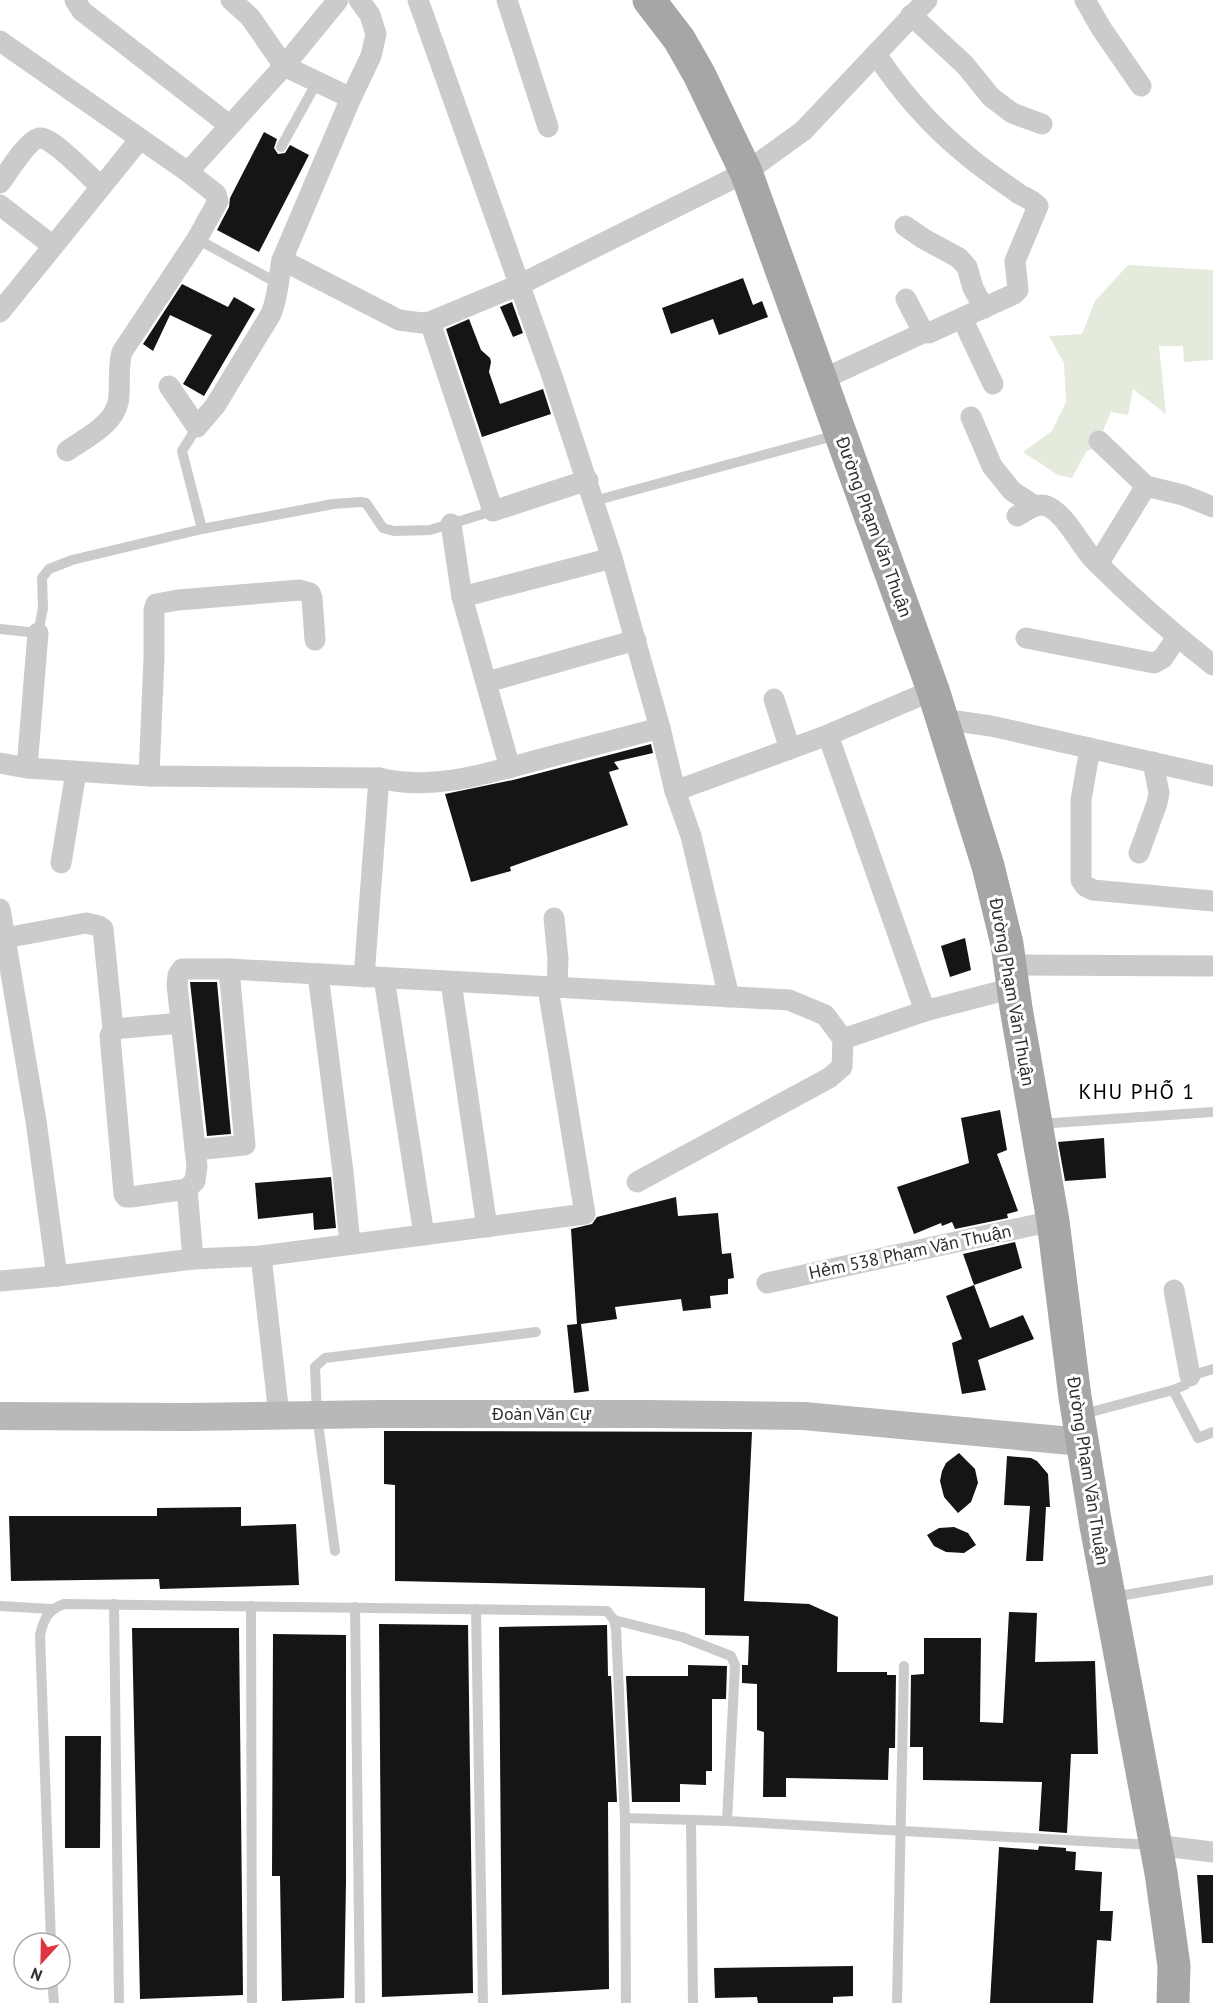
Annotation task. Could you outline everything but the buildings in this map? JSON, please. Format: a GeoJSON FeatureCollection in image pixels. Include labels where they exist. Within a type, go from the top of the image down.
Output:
{"type":"FeatureCollection","features":[{"type":"Feature","properties":{"kind":"main road","name":"Đường Phạm Văn Thuận"},"geometry":{"type":"LineString","coordinates":[[649,0],[679,39],[699,74],[746,172],[938,704],[988,866],[1007,944],[1053,1221],[1075,1397],[1156,1845],[1174,1966],[1173,2003]]}},
{"type":"Feature","properties":{"kind":"street"},"geometry":{"type":"LineString","coordinates":[[75,0],[82,11],[229,125]]}},
{"type":"Feature","properties":{"kind":"street"},"geometry":{"type":"LineString","coordinates":[[231,0],[250,17],[284,66],[351,98]]}},
{"type":"Feature","properties":{"kind":"street"},"geometry":{"type":"LineString","coordinates":[[188,172],[284,66],[338,0]]}},
{"type":"Feature","properties":{"kind":"street"},"geometry":{"type":"LineString","coordinates":[[169,386],[197,427],[210,414],[271,314],[278,297],[282,260],[371,56],[376,33],[370,15],[359,0]]}},
{"type":"Feature","properties":{"kind":"street"},"geometry":{"type":"LineString","coordinates":[[418,0],[588,480],[636,640],[675,791],[691,836],[729,997]]}},
{"type":"Feature","properties":{"kind":"street"},"geometry":{"type":"LineString","coordinates":[[507,0],[548,127]]}},
{"type":"Feature","properties":{"kind":"street"},"geometry":{"type":"LineString","coordinates":[[282,260],[399,320],[430,322],[519,285],[746,172],[803,131],[927,0]]}},
{"type":"Feature","properties":{"kind":"street"},"geometry":{"type":"LineString","coordinates":[[1085,0],[1101,28],[1141,86]]}},
{"type":"Feature","properties":{"kind":"street"},"geometry":{"type":"LineString","coordinates":[[911,15],[965,65],[991,97],[1012,113],[1042,124]]}},
{"type":"Feature","properties":{"kind":"street"},"geometry":{"type":"LineString","coordinates":[[0,41],[188,172],[219,198],[197,238],[122,352],[118,404],[113,414],[106,424],[67,451]]}},
{"type":"Feature","properties":{"kind":"street"},"geometry":{"type":"LineString","coordinates":[[821,380],[1014,294],[1018,290],[1015,261],[1038,206],[964,154],[922,116],[897,86],[876,54]]}},
{"type":"Feature","properties":{"kind":"street"},"geometry":{"type":"LineString","coordinates":[[0,183],[26,148],[37,138],[42,138],[53,143],[101,187]]}},
{"type":"Feature","properties":{"kind":"street"},"geometry":{"type":"LineString","coordinates":[[0,312],[140,139]]}},
{"type":"Feature","properties":{"kind":"street"},"geometry":{"type":"LineString","coordinates":[[0,205],[53,246]]}},
{"type":"Feature","properties":{"kind":"street"},"geometry":{"type":"LineString","coordinates":[[905,226],[959,258],[967,267],[973,288],[984,308]]}},
{"type":"Feature","properties":{"kind":"street"},"geometry":{"type":"LineString","coordinates":[[906,299],[925,332]]}},
{"type":"Feature","properties":{"kind":"street"},"geometry":{"type":"LineString","coordinates":[[962,318],[993,384]]}},
{"type":"Feature","properties":{"kind":"street"},"geometry":{"type":"LineString","coordinates":[[430,322],[493,511],[588,480]]}},
{"type":"Feature","properties":{"kind":"street"},"geometry":{"type":"LineString","coordinates":[[970,417],[992,466],[1026,511],[1043,504],[1050,507],[1068,525],[1098,564],[1177,637],[1213,665]]}},
{"type":"Feature","properties":{"kind":"street"},"geometry":{"type":"LineString","coordinates":[[1099,441],[1146,486],[1183,495],[1213,507]]}},
{"type":"Feature","properties":{"kind":"street"},"geometry":{"type":"LineString","coordinates":[[1098,564],[1146,486]]}},
{"type":"Feature","properties":{"kind":"street"},"geometry":{"type":"LineString","coordinates":[[451,525],[462,597],[510,768]]}},
{"type":"Feature","properties":{"kind":"street"},"geometry":{"type":"LineString","coordinates":[[462,597],[612,558]]}},
{"type":"Feature","properties":{"kind":"street"},"geometry":{"type":"LineString","coordinates":[[149,776],[156,604],[178,600],[300,590],[309,593],[312,598],[315,640]]}},
{"type":"Feature","properties":{"kind":"street"},"geometry":{"type":"LineString","coordinates":[[27,768],[38,633]]}},
{"type":"Feature","properties":{"kind":"street"},"geometry":{"type":"LineString","coordinates":[[1026,638],[1154,663],[1163,658],[1177,637]]}},
{"type":"Feature","properties":{"kind":"street"},"geometry":{"type":"LineString","coordinates":[[487,682],[636,640]]}},
{"type":"Feature","properties":{"kind":"street"},"geometry":{"type":"LineString","coordinates":[[774,699],[790,749]]}},
{"type":"Feature","properties":{"kind":"street"},"geometry":{"type":"LineString","coordinates":[[675,791],[828,735],[938,704],[991,726],[1213,776]]}},
{"type":"Feature","properties":{"kind":"street"},"geometry":{"type":"LineString","coordinates":[[0,763],[27,768],[149,776],[379,778],[417,783],[456,779],[510,768],[660,728]]}},
{"type":"Feature","properties":{"kind":"street"},"geometry":{"type":"LineString","coordinates":[[828,735],[925,1011]]}},
{"type":"Feature","properties":{"kind":"street"},"geometry":{"type":"LineString","coordinates":[[1090,748],[1081,800],[1081,880],[1085,886],[1093,890],[1213,901]]}},
{"type":"Feature","properties":{"kind":"street"},"geometry":{"type":"LineString","coordinates":[[1140,853],[1159,793],[1153,762]]}},
{"type":"Feature","properties":{"kind":"street"},"geometry":{"type":"LineString","coordinates":[[61,863],[76,772]]}},
{"type":"Feature","properties":{"kind":"street"},"geometry":{"type":"LineString","coordinates":[[379,778],[374,977],[424,1235]]}},
{"type":"Feature","properties":{"kind":"street"},"geometry":{"type":"LineString","coordinates":[[0,909],[36,1121],[57,1276]]}},
{"type":"Feature","properties":{"kind":"street"},"geometry":{"type":"LineString","coordinates":[[0,1281],[193,1259],[261,1256],[585,1214],[552,988],[558,959],[554,918]]}},
{"type":"Feature","properties":{"kind":"street"},"geometry":{"type":"LineString","coordinates":[[5,938],[86,923],[103,929],[113,1029],[110,1036],[110,1047],[126,1197],[187,1189],[196,1177],[177,985],[179,972],[182,969],[229,969],[789,1000],[825,1016],[843,1039],[842,1067],[829,1078],[637,1182]]}},
{"type":"Feature","properties":{"kind":"street"},"geometry":{"type":"LineString","coordinates":[[843,1039],[925,1011],[1011,977],[1213,966]]}},
{"type":"Feature","properties":{"kind":"street"},"geometry":{"type":"LineString","coordinates":[[195,1150],[245,1145],[229,969]]}},
{"type":"Feature","properties":{"kind":"street"},"geometry":{"type":"LineString","coordinates":[[318,974],[350,1244]]}},
{"type":"Feature","properties":{"kind":"street"},"geometry":{"type":"LineString","coordinates":[[451,982],[488,1227]]}},
{"type":"Feature","properties":{"kind":"street"},"geometry":{"type":"LineString","coordinates":[[113,1029],[181,1023]]}},
{"type":"Feature","properties":{"kind":"street"},"geometry":{"type":"LineString","coordinates":[[187,1189],[193,1259]]}},
{"type":"Feature","properties":{"kind":"street","name":"Hẻm 538 Phạm Văn Thuận"},"geometry":{"type":"LineString","coordinates":[[767,1283],[1053,1221]]}},
{"type":"Feature","properties":{"kind":"street"},"geometry":{"type":"LineString","coordinates":[[261,1256],[279,1415]]}},
{"type":"Feature","properties":{"kind":"street"},"geometry":{"type":"LineString","coordinates":[[1174,1290],[1190,1376]]}},
{"type":"Feature","properties":{"kind":"street","name":"Đoàn Văn Cự"},"geometry":{"type":"LineString","coordinates":[[0,1416],[648,1414],[804,1416],[1081,1429]]}},
{"type":"Feature","properties":{"kind":"street"},"geometry":{"type":"LineString","coordinates":[[1156,1845],[1213,1852]]}},
{"type":"Feature","properties":{"kind":"lane"},"geometry":{"type":"LineString","coordinates":[[281,147],[317,82]]}},
{"type":"Feature","properties":{"kind":"lane"},"geometry":{"type":"LineString","coordinates":[[197,238],[279,284]]}},
{"type":"Feature","properties":{"kind":"lane"},"geometry":{"type":"LineString","coordinates":[[197,427],[183,447],[182,456],[202,529]]}},
{"type":"Feature","properties":{"kind":"lane"},"geometry":{"type":"LineString","coordinates":[[594,501],[841,434]]}},
{"type":"Feature","properties":{"kind":"lane"},"geometry":{"type":"LineString","coordinates":[[0,629],[38,633],[43,608],[42,578],[49,569],[72,560],[202,529],[333,504],[366,503],[383,528],[389,531],[430,530],[493,511]]}},
{"type":"Feature","properties":{"kind":"lane"},"geometry":{"type":"LineString","coordinates":[[1036,1125],[1213,1112]]}},
{"type":"Feature","properties":{"kind":"lane"},"geometry":{"type":"LineString","coordinates":[[335,1551],[317,1415],[315,1367],[325,1358],[536,1332]]}},
{"type":"Feature","properties":{"kind":"lane"},"geometry":{"type":"LineString","coordinates":[[1081,1429],[1185,1385],[1190,1376],[1213,1369]]}},
{"type":"Feature","properties":{"kind":"lane"},"geometry":{"type":"LineString","coordinates":[[1173,1390],[1198,1438],[1213,1432]]}},
{"type":"Feature","properties":{"kind":"lane"},"geometry":{"type":"LineString","coordinates":[[1110,1598],[1213,1580]]}},
{"type":"Feature","properties":{"kind":"lane"},"geometry":{"type":"LineString","coordinates":[[51,1931],[40,1635],[44,1618],[52,1609],[64,1604],[114,1604],[607,1611],[614,1620],[625,1818],[626,2003]]}},
{"type":"Feature","properties":{"kind":"lane"},"geometry":{"type":"LineString","coordinates":[[114,1604],[119,2003]]}},
{"type":"Feature","properties":{"kind":"lane"},"geometry":{"type":"LineString","coordinates":[[0,1606],[52,1609]]}},
{"type":"Feature","properties":{"kind":"lane"},"geometry":{"type":"LineString","coordinates":[[251,1606],[252,2003]]}},
{"type":"Feature","properties":{"kind":"lane"},"geometry":{"type":"LineString","coordinates":[[355,1607],[360,2003]]}},
{"type":"Feature","properties":{"kind":"lane"},"geometry":{"type":"LineString","coordinates":[[476,1609],[483,2003]]}},
{"type":"Feature","properties":{"kind":"lane"},"geometry":{"type":"LineString","coordinates":[[614,1620],[681,1637],[731,1656],[735,1665],[727,1821]]}},
{"type":"Feature","properties":{"kind":"lane"},"geometry":{"type":"LineString","coordinates":[[897,2003],[904,1666]]}},
{"type":"Feature","properties":{"kind":"lane"},"geometry":{"type":"LineString","coordinates":[[625,1818],[727,1821],[1156,1845]]}},
{"type":"Feature","properties":{"kind":"lane"},"geometry":{"type":"LineString","coordinates":[[691,1821],[693,2003]]}},
{"type":"Feature","properties":{"kind":"green space"},"geometry":{"type":"Polygon","coordinates":[[[1128,265],[1213,270],[1213,360],[1184,362],[1183,346],[1159,346],[1166,414],[1133,389],[1128,415],[1111,412],[1096,447],[1086,452],[1072,478],[1058,475],[1023,452],[1052,431],[1066,402],[1064,363],[1049,336],[1082,334],[1095,301],[1128,265]]]}},
{"type":"Feature","properties":{"kind":"district","name":"KHU PHỐ 1"},"geometry":{"type":"Point","coordinates":[1137,1092]}}]}
